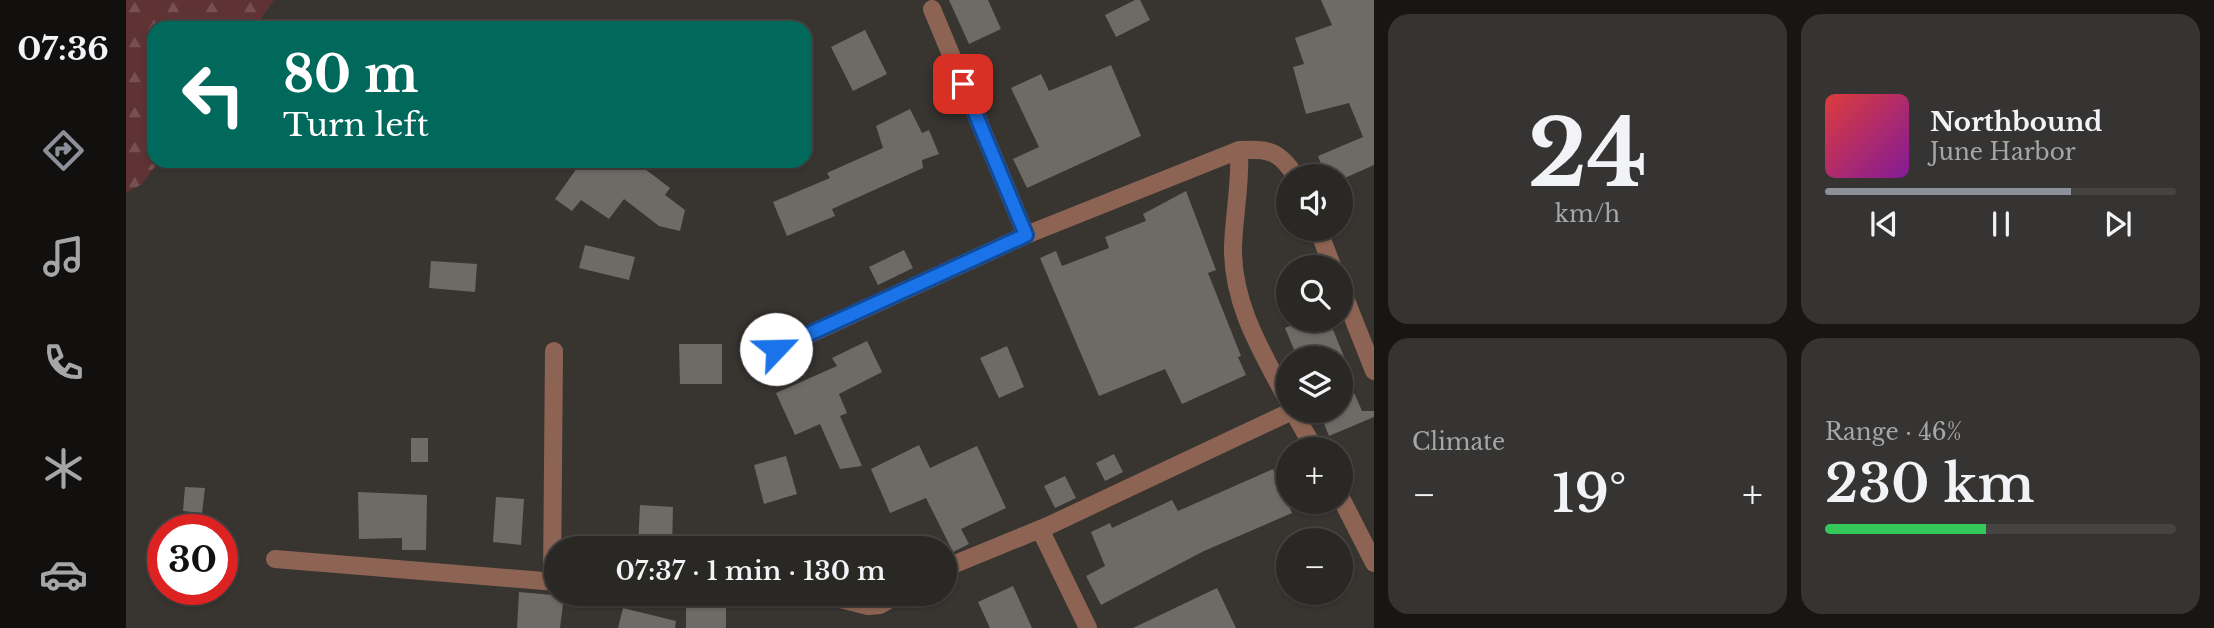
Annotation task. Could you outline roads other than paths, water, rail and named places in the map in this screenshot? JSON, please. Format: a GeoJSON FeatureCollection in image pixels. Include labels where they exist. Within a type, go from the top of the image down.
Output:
{"type":"FeatureCollection","features":[{"type":"Feature","properties":{"kind":"street"},"geometry":{"type":"LineString","coordinates":[[932,9],[1026,235]]}},
{"type":"Feature","properties":{"kind":"street"},"geometry":{"type":"LineString","coordinates":[[776,349],[1026,235],[1239,150],[1264,149],[1288,164]]}},
{"type":"Feature","properties":{"kind":"street"},"geometry":{"type":"LineString","coordinates":[[1239,150],[1240,173],[1233,250],[1239,300],[1256,341],[1276,378]]}},
{"type":"Feature","properties":{"kind":"street"},"geometry":{"type":"LineString","coordinates":[[1353,318],[1374,371]]}},
{"type":"Feature","properties":{"kind":"street"},"geometry":{"type":"LineString","coordinates":[[554,351],[554,536]]}},
{"type":"Feature","properties":{"kind":"street"},"geometry":{"type":"LineString","coordinates":[[957,563],[1040,529],[1276,419]]}},
{"type":"Feature","properties":{"kind":"street"},"geometry":{"type":"LineString","coordinates":[[1349,514],[1374,562]]}},
{"type":"Feature","properties":{"kind":"street"},"geometry":{"type":"LineString","coordinates":[[1040,529],[1088,628]]}},
{"type":"Feature","properties":{"kind":"street"},"geometry":{"type":"LineString","coordinates":[[275,559],[544,580]]}}]}
